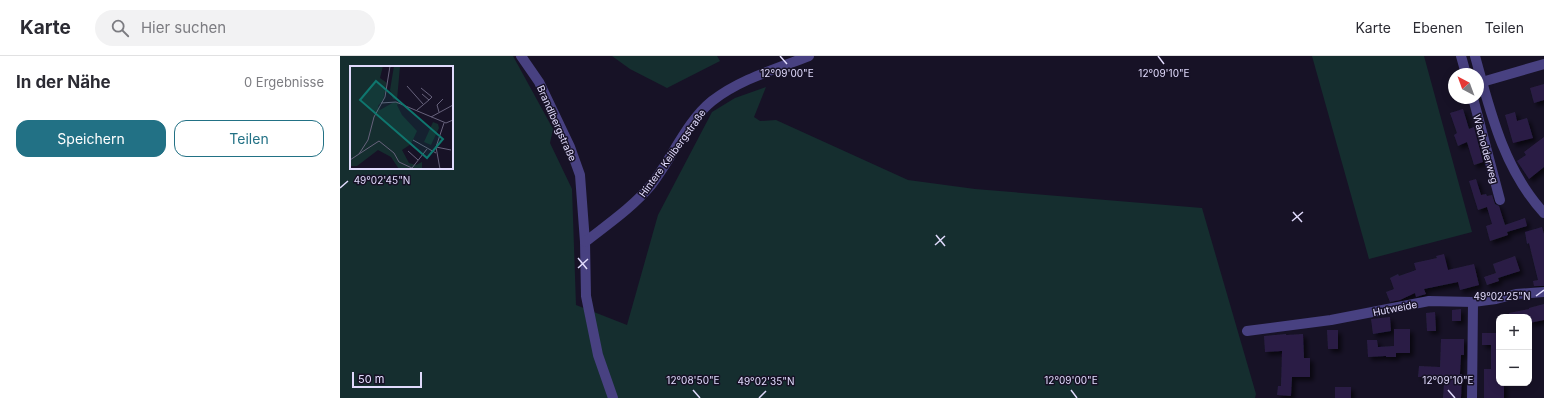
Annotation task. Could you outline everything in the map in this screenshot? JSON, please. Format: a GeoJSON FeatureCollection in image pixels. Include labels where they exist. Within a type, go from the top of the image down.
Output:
{"type":"FeatureCollection","features":[{"type":"Feature","properties":{"kind":"street","name":"Brandlbergstraße"},"geometry":{"type":"LineString","coordinates":[[521,56],[539,82],[570,147],[580,175],[585,242],[586,296],[598,355],[613,398]]}},
{"type":"Feature","properties":{"kind":"street","name":"Hintere Keilbergstraße"},"geometry":{"type":"LineString","coordinates":[[585,242],[632,205],[647,190],[663,169],[699,114],[712,101],[730,88],[809,56]]}},
{"type":"Feature","properties":{"kind":"street"},"geometry":{"type":"LineString","coordinates":[[1461,56],[1464,68]]}},
{"type":"Feature","properties":{"kind":"street","name":"Wacholderweg"},"geometry":{"type":"LineString","coordinates":[[1475,56],[1478,68]]}},
{"type":"Feature","properties":{"kind":"street"},"geometry":{"type":"LineString","coordinates":[[1484,81],[1544,64]]}},
{"type":"Feature","properties":{"kind":"street","name":"Wacholderweg"},"geometry":{"type":"LineString","coordinates":[[1484,89],[1493,121],[1508,158],[1519,180],[1542,207]]}},
{"type":"Feature","properties":{"kind":"street","name":"Wacholderweg"},"geometry":{"type":"LineString","coordinates":[[1475,104],[1500,200]]}},
{"type":"Feature","properties":{"kind":"street","name":"Hutweide"},"geometry":{"type":"LineString","coordinates":[[1247,331],[1331,320],[1429,301],[1473,302],[1496,299],[1516,294],[1544,292]]}},
{"type":"Feature","properties":{"kind":"street"},"geometry":{"type":"LineString","coordinates":[[1472,398],[1473,302]]}},
{"type":"Feature","properties":{"kind":"green space"},"geometry":{"type":"Polygon","coordinates":[[[340,56],[513,56],[553,129],[550,143],[572,189],[576,305],[627,325],[658,215],[712,112],[735,98],[766,87],[754,117],[760,121],[776,120],[908,180],[975,189],[1202,208],[1256,394],[1255,398],[340,398],[340,56]]]}},
{"type":"Feature","properties":{"kind":"green space"},"geometry":{"type":"Polygon","coordinates":[[[612,56],[717,56],[720,61],[667,88],[630,69],[612,56]]]}},
{"type":"Feature","properties":{"kind":"green space"},"geometry":{"type":"Polygon","coordinates":[[[1312,56],[1424,56],[1472,232],[1369,259],[1312,56]]]}},
{"type":"Feature","properties":{"kind":"building"},"geometry":{"type":"Polygon","coordinates":[[[1544,84],[1544,100],[1534,103],[1530,88],[1544,84]]]}},
{"type":"Feature","properties":{"kind":"building"},"geometry":{"type":"Polygon","coordinates":[[[1463,109],[1469,129],[1474,127],[1483,162],[1474,165],[1467,142],[1458,146],[1454,135],[1457,133],[1450,113],[1463,109]]]}},
{"type":"Feature","properties":{"kind":"building"},"geometry":{"type":"Polygon","coordinates":[[[1515,112],[1517,121],[1527,118],[1533,138],[1513,143],[1505,115],[1515,112]]]}},
{"type":"Feature","properties":{"kind":"building"},"geometry":{"type":"Polygon","coordinates":[[[1544,137],[1544,167],[1529,179],[1517,161],[1526,155],[1524,152],[1544,137]]]}},
{"type":"Feature","properties":{"kind":"building"},"geometry":{"type":"Polygon","coordinates":[[[1476,179],[1481,195],[1492,195],[1495,204],[1499,206],[1505,225],[1525,218],[1527,226],[1507,232],[1508,235],[1490,241],[1486,226],[1492,224],[1487,207],[1478,210],[1469,181],[1476,179]]]}},
{"type":"Feature","properties":{"kind":"building"},"geometry":{"type":"Polygon","coordinates":[[[1542,227],[1544,234],[1544,286],[1534,286],[1533,281],[1538,280],[1529,243],[1527,244],[1525,232],[1542,227]]]}},
{"type":"Feature","properties":{"kind":"building"},"geometry":{"type":"Polygon","coordinates":[[[1444,254],[1448,270],[1474,264],[1479,285],[1460,290],[1458,282],[1424,289],[1426,294],[1416,297],[1415,293],[1400,300],[1390,302],[1386,292],[1394,289],[1390,278],[1398,274],[1399,276],[1416,270],[1414,263],[1437,258],[1436,256],[1444,254]]]}},
{"type":"Feature","properties":{"kind":"building"},"geometry":{"type":"Polygon","coordinates":[[[1515,256],[1520,271],[1498,278],[1499,281],[1487,285],[1484,277],[1496,273],[1493,264],[1515,256]]]}},
{"type":"Feature","properties":{"kind":"building"},"geometry":{"type":"Polygon","coordinates":[[[1544,304],[1544,320],[1532,322],[1532,314],[1509,314],[1529,309],[1544,304]]]}},
{"type":"Feature","properties":{"kind":"building"},"geometry":{"type":"Polygon","coordinates":[[[1461,309],[1461,321],[1452,321],[1452,310],[1461,309]]]}},
{"type":"Feature","properties":{"kind":"building"},"geometry":{"type":"Polygon","coordinates":[[[1435,312],[1436,331],[1427,331],[1426,313],[1435,312]]]}},
{"type":"Feature","properties":{"kind":"building"},"geometry":{"type":"Polygon","coordinates":[[[1390,317],[1391,331],[1373,334],[1371,319],[1390,317]]]}},
{"type":"Feature","properties":{"kind":"building"},"geometry":{"type":"Polygon","coordinates":[[[1394,329],[1410,329],[1410,353],[1396,353],[1396,357],[1368,357],[1367,340],[1377,340],[1378,347],[1394,346],[1394,329]]]}},
{"type":"Feature","properties":{"kind":"building"},"geometry":{"type":"Polygon","coordinates":[[[1327,330],[1338,330],[1338,349],[1328,349],[1327,330]]]}},
{"type":"Feature","properties":{"kind":"building"},"geometry":{"type":"Polygon","coordinates":[[[1482,333],[1496,333],[1496,386],[1504,386],[1504,398],[1484,398],[1484,369],[1491,369],[1491,345],[1482,345],[1482,333]]]}},
{"type":"Feature","properties":{"kind":"building"},"geometry":{"type":"Polygon","coordinates":[[[1303,334],[1304,358],[1310,358],[1310,377],[1292,377],[1291,396],[1277,395],[1278,386],[1281,386],[1282,351],[1265,352],[1264,336],[1303,334]]]}},
{"type":"Feature","properties":{"kind":"building"},"geometry":{"type":"Polygon","coordinates":[[[1441,339],[1464,339],[1464,355],[1461,355],[1460,374],[1462,374],[1461,398],[1443,398],[1444,384],[1441,384],[1441,377],[1418,377],[1419,366],[1440,367],[1441,339]]]}},
{"type":"Feature","properties":{"kind":"building"},"geometry":{"type":"Polygon","coordinates":[[[1335,387],[1351,387],[1351,398],[1335,398],[1335,387]]]}}]}
